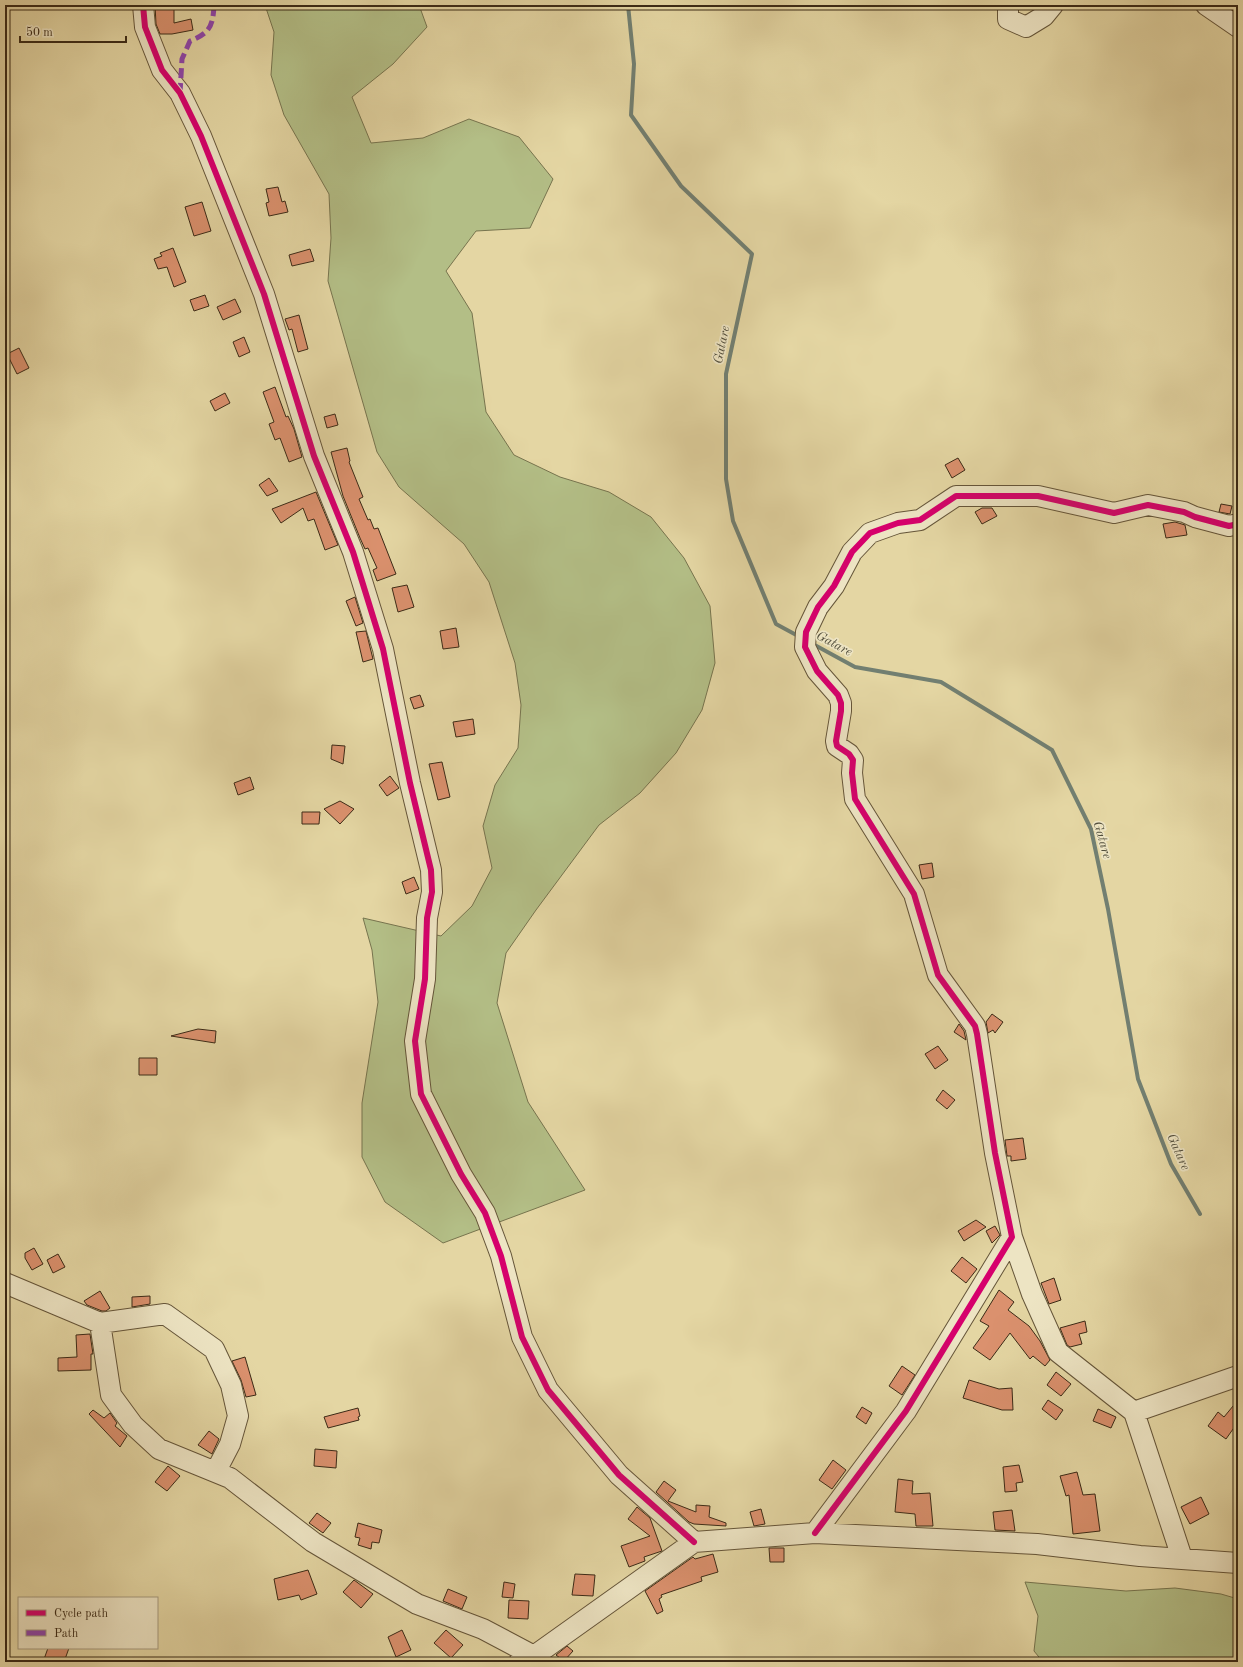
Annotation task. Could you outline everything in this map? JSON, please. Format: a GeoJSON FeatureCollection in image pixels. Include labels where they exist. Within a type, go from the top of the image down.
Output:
{"type":"FeatureCollection","features":[{"type":"Feature","properties":{"kind":"street"},"geometry":{"type":"LineString","coordinates":[[143,5],[145,27],[162,70],[180,93],[201,136],[264,294],[314,456],[353,552],[383,649],[410,783],[431,870],[432,892],[426,918],[426,979],[415,1041],[422,1094],[461,1174],[485,1213],[501,1256],[522,1337],[548,1390],[619,1475],[694,1542]]}},
{"type":"Feature","properties":{"kind":"street"},"geometry":{"type":"LineString","coordinates":[[1008,5],[1008,18],[1026,27],[1044,16],[1053,5]]}},
{"type":"Feature","properties":{"kind":"street"},"geometry":{"type":"LineString","coordinates":[[1206,5],[1238,27]]}},
{"type":"Feature","properties":{"kind":"street"},"geometry":{"type":"LineString","coordinates":[[1182,1558],[1134,1412],[1058,1352],[1032,1294],[1012,1237],[995,1153],[978,1034],[975,1026],[938,975],[914,894],[855,799],[852,773],[853,760],[849,754],[838,746],[836,741],[841,703],[838,695],[817,671],[805,647],[806,632],[818,607],[834,586],[852,552],[870,533],[898,523],[920,520],[956,496],[1038,496],[1114,513],[1148,505],[1184,512],[1195,518],[1229,526],[1238,524]]}},
{"type":"Feature","properties":{"kind":"street"},"geometry":{"type":"LineString","coordinates":[[815,1533],[906,1411],[1012,1237]]}},
{"type":"Feature","properties":{"kind":"street"},"geometry":{"type":"LineString","coordinates":[[5,1283],[100,1323],[165,1314],[214,1349],[230,1385],[238,1416],[230,1444],[216,1471]]}},
{"type":"Feature","properties":{"kind":"street"},"geometry":{"type":"LineString","coordinates":[[100,1323],[110,1395],[133,1425],[159,1449],[230,1478],[313,1542],[417,1604],[482,1629],[526,1659],[694,1542],[815,1533],[1037,1544],[1140,1556],[1238,1563]]}},
{"type":"Feature","properties":{"kind":"street"},"geometry":{"type":"LineString","coordinates":[[1134,1412],[1238,1376]]}},
{"type":"Feature","properties":{"kind":"green space"},"geometry":{"type":"Polygon","coordinates":[[[265,5],[419,5],[427,27],[393,64],[352,97],[371,143],[423,138],[469,119],[519,137],[553,179],[530,228],[476,231],[446,271],[472,313],[486,412],[514,455],[560,477],[609,492],[651,517],[684,558],[710,606],[715,663],[702,710],[676,753],[640,793],[599,825],[506,953],[497,1003],[528,1102],[585,1190],[443,1243],[385,1202],[362,1157],[362,1103],[378,1002],[372,950],[363,918],[441,936],[472,906],[492,868],[483,826],[495,785],[518,748],[521,705],[515,663],[489,582],[464,544],[399,487],[377,452],[328,281],[331,238],[329,194],[284,115],[271,75],[274,32],[265,5]]]}},
{"type":"Feature","properties":{"kind":"green space"},"geometry":{"type":"Polygon","coordinates":[[[1025,1582],[1126,1591],[1175,1588],[1221,1594],[1238,1599],[1238,1662],[1043,1662],[1034,1651],[1038,1616],[1025,1582]]]}},
{"type":"Feature","properties":{"kind":"building"},"geometry":{"type":"Polygon","coordinates":[[[155,5],[174,5],[174,23],[191,19],[193,30],[172,34],[160,34],[156,24],[155,5]]]}},
{"type":"Feature","properties":{"kind":"building"},"geometry":{"type":"Polygon","coordinates":[[[278,187],[282,202],[285,201],[288,212],[269,216],[266,203],[269,202],[266,189],[278,187]]]}},
{"type":"Feature","properties":{"kind":"building"},"geometry":{"type":"Polygon","coordinates":[[[202,202],[211,231],[194,236],[185,207],[202,202]]]}},
{"type":"Feature","properties":{"kind":"building"},"geometry":{"type":"Polygon","coordinates":[[[173,248],[186,282],[174,287],[167,267],[158,269],[154,259],[162,256],[160,253],[173,248]]]}},
{"type":"Feature","properties":{"kind":"building"},"geometry":{"type":"Polygon","coordinates":[[[310,249],[314,261],[292,266],[289,255],[310,249]]]}},
{"type":"Feature","properties":{"kind":"building"},"geometry":{"type":"Polygon","coordinates":[[[205,295],[209,306],[194,311],[190,300],[205,295]]]}},
{"type":"Feature","properties":{"kind":"building"},"geometry":{"type":"Polygon","coordinates":[[[235,299],[241,312],[223,320],[217,307],[235,299]]]}},
{"type":"Feature","properties":{"kind":"building"},"geometry":{"type":"Polygon","coordinates":[[[299,315],[308,349],[298,352],[292,329],[289,330],[285,319],[299,315]]]}},
{"type":"Feature","properties":{"kind":"building"},"geometry":{"type":"Polygon","coordinates":[[[244,337],[250,352],[239,357],[233,342],[244,337]]]}},
{"type":"Feature","properties":{"kind":"building"},"geometry":{"type":"Polygon","coordinates":[[[19,348],[29,368],[17,374],[7,354],[19,348]]]}},
{"type":"Feature","properties":{"kind":"building"},"geometry":{"type":"Polygon","coordinates":[[[275,387],[286,417],[288,416],[294,429],[302,457],[289,462],[280,438],[275,440],[269,424],[274,422],[263,392],[275,387]]]}},
{"type":"Feature","properties":{"kind":"building"},"geometry":{"type":"Polygon","coordinates":[[[225,393],[230,403],[215,411],[210,401],[225,393]]]}},
{"type":"Feature","properties":{"kind":"building"},"geometry":{"type":"Polygon","coordinates":[[[335,414],[338,425],[327,428],[324,417],[335,414]]]}},
{"type":"Feature","properties":{"kind":"building"},"geometry":{"type":"Polygon","coordinates":[[[347,448],[349,462],[363,497],[359,499],[368,520],[370,519],[374,529],[378,528],[396,574],[377,581],[373,570],[377,568],[368,548],[365,549],[343,496],[331,452],[347,448]]]}},
{"type":"Feature","properties":{"kind":"building"},"geometry":{"type":"Polygon","coordinates":[[[958,458],[965,470],[952,478],[945,465],[958,458]]]}},
{"type":"Feature","properties":{"kind":"building"},"geometry":{"type":"Polygon","coordinates":[[[269,478],[278,491],[267,496],[259,485],[269,478]]]}},
{"type":"Feature","properties":{"kind":"building"},"geometry":{"type":"Polygon","coordinates":[[[316,492],[338,545],[325,550],[314,519],[308,521],[303,508],[281,523],[272,509],[316,492]]]}},
{"type":"Feature","properties":{"kind":"building"},"geometry":{"type":"Polygon","coordinates":[[[1221,504],[1232,506],[1230,514],[1219,512],[1221,504]]]}},
{"type":"Feature","properties":{"kind":"building"},"geometry":{"type":"Polygon","coordinates":[[[982,508],[992,508],[997,516],[982,524],[975,512],[982,508]]]}},
{"type":"Feature","properties":{"kind":"building"},"geometry":{"type":"Polygon","coordinates":[[[1175,522],[1185,525],[1187,535],[1166,538],[1163,524],[1175,522]]]}},
{"type":"Feature","properties":{"kind":"building"},"geometry":{"type":"Polygon","coordinates":[[[407,585],[414,607],[398,612],[392,588],[407,585]]]}},
{"type":"Feature","properties":{"kind":"building"},"geometry":{"type":"Polygon","coordinates":[[[355,597],[363,623],[356,626],[346,601],[355,597]]]}},
{"type":"Feature","properties":{"kind":"building"},"geometry":{"type":"Polygon","coordinates":[[[456,628],[459,647],[443,649],[440,631],[456,628]]]}},
{"type":"Feature","properties":{"kind":"building"},"geometry":{"type":"Polygon","coordinates":[[[366,631],[373,659],[363,662],[356,632],[366,631]]]}},
{"type":"Feature","properties":{"kind":"building"},"geometry":{"type":"Polygon","coordinates":[[[420,695],[424,706],[414,709],[410,698],[420,695]]]}},
{"type":"Feature","properties":{"kind":"building"},"geometry":{"type":"Polygon","coordinates":[[[473,719],[475,734],[456,737],[453,722],[473,719]]]}},
{"type":"Feature","properties":{"kind":"building"},"geometry":{"type":"Polygon","coordinates":[[[332,745],[345,746],[343,764],[331,759],[332,745]]]}},
{"type":"Feature","properties":{"kind":"building"},"geometry":{"type":"Polygon","coordinates":[[[442,762],[450,797],[438,800],[429,764],[442,762]]]}},
{"type":"Feature","properties":{"kind":"building"},"geometry":{"type":"Polygon","coordinates":[[[390,776],[399,788],[387,796],[379,785],[390,776]]]}},
{"type":"Feature","properties":{"kind":"building"},"geometry":{"type":"Polygon","coordinates":[[[250,777],[254,789],[238,795],[234,783],[250,777]]]}},
{"type":"Feature","properties":{"kind":"building"},"geometry":{"type":"Polygon","coordinates":[[[340,801],[354,809],[340,824],[324,809],[340,801]]]}},
{"type":"Feature","properties":{"kind":"building"},"geometry":{"type":"Polygon","coordinates":[[[302,812],[320,812],[319,824],[302,824],[302,812]]]}},
{"type":"Feature","properties":{"kind":"building"},"geometry":{"type":"Polygon","coordinates":[[[932,863],[934,877],[922,879],[919,865],[932,863]]]}},
{"type":"Feature","properties":{"kind":"building"},"geometry":{"type":"Polygon","coordinates":[[[414,877],[419,889],[406,894],[402,882],[414,877]]]}},
{"type":"Feature","properties":{"kind":"building"},"geometry":{"type":"Polygon","coordinates":[[[992,1014],[1003,1022],[995,1033],[993,1030],[988,1033],[986,1022],[992,1014]]]}},
{"type":"Feature","properties":{"kind":"building"},"geometry":{"type":"Polygon","coordinates":[[[959,1024],[964,1031],[966,1040],[954,1032],[959,1024]]]}},
{"type":"Feature","properties":{"kind":"building"},"geometry":{"type":"Polygon","coordinates":[[[198,1029],[216,1031],[215,1043],[171,1036],[198,1029]]]}},
{"type":"Feature","properties":{"kind":"building"},"geometry":{"type":"Polygon","coordinates":[[[938,1046],[948,1060],[935,1069],[925,1054],[938,1046]]]}},
{"type":"Feature","properties":{"kind":"building"},"geometry":{"type":"Polygon","coordinates":[[[139,1058],[157,1058],[157,1075],[139,1075],[139,1058]]]}},
{"type":"Feature","properties":{"kind":"building"},"geometry":{"type":"Polygon","coordinates":[[[943,1090],[955,1100],[947,1109],[936,1100],[943,1090]]]}},
{"type":"Feature","properties":{"kind":"building"},"geometry":{"type":"Polygon","coordinates":[[[1023,1138],[1026,1159],[1011,1161],[1011,1156],[1007,1156],[1005,1140],[1023,1138]]]}},
{"type":"Feature","properties":{"kind":"building"},"geometry":{"type":"Polygon","coordinates":[[[976,1220],[986,1227],[964,1241],[958,1231],[976,1220]]]}},
{"type":"Feature","properties":{"kind":"building"},"geometry":{"type":"Polygon","coordinates":[[[995,1226],[1000,1235],[992,1243],[986,1231],[995,1226]]]}},
{"type":"Feature","properties":{"kind":"building"},"geometry":{"type":"Polygon","coordinates":[[[34,1248],[43,1264],[32,1270],[25,1258],[25,1253],[34,1248]]]}},
{"type":"Feature","properties":{"kind":"building"},"geometry":{"type":"Polygon","coordinates":[[[58,1254],[65,1267],[53,1273],[47,1260],[58,1254]]]}},
{"type":"Feature","properties":{"kind":"building"},"geometry":{"type":"Polygon","coordinates":[[[962,1257],[977,1269],[966,1283],[951,1271],[962,1257]]]}},
{"type":"Feature","properties":{"kind":"building"},"geometry":{"type":"Polygon","coordinates":[[[1054,1278],[1061,1300],[1049,1304],[1041,1283],[1054,1278]]]}},
{"type":"Feature","properties":{"kind":"building"},"geometry":{"type":"Polygon","coordinates":[[[999,1290],[1014,1302],[1008,1310],[1029,1326],[1040,1341],[1050,1360],[1045,1366],[1033,1356],[1030,1359],[1010,1333],[990,1360],[973,1348],[989,1326],[980,1321],[999,1290]]]}},
{"type":"Feature","properties":{"kind":"building"},"geometry":{"type":"Polygon","coordinates":[[[100,1291],[110,1308],[106,1311],[102,1311],[87,1305],[84,1301],[100,1291]]]}},
{"type":"Feature","properties":{"kind":"building"},"geometry":{"type":"Polygon","coordinates":[[[150,1296],[150,1304],[132,1307],[132,1297],[150,1296]]]}},
{"type":"Feature","properties":{"kind":"building"},"geometry":{"type":"Polygon","coordinates":[[[1085,1321],[1087,1332],[1079,1334],[1082,1344],[1070,1347],[1067,1345],[1060,1328],[1085,1321]]]}},
{"type":"Feature","properties":{"kind":"building"},"geometry":{"type":"Polygon","coordinates":[[[90,1334],[93,1354],[91,1354],[91,1370],[58,1371],[58,1358],[77,1357],[76,1335],[90,1334]]]}},
{"type":"Feature","properties":{"kind":"building"},"geometry":{"type":"Polygon","coordinates":[[[245,1357],[256,1395],[246,1397],[241,1380],[232,1361],[245,1357]]]}},
{"type":"Feature","properties":{"kind":"building"},"geometry":{"type":"Polygon","coordinates":[[[902,1366],[915,1375],[902,1395],[889,1386],[902,1366]]]}},
{"type":"Feature","properties":{"kind":"building"},"geometry":{"type":"Polygon","coordinates":[[[1056,1372],[1071,1384],[1061,1396],[1047,1385],[1056,1372]]]}},
{"type":"Feature","properties":{"kind":"building"},"geometry":{"type":"Polygon","coordinates":[[[969,1380],[999,1389],[1012,1388],[1013,1410],[1002,1410],[963,1398],[969,1380]]]}},
{"type":"Feature","properties":{"kind":"building"},"geometry":{"type":"Polygon","coordinates":[[[1048,1400],[1063,1410],[1056,1420],[1042,1409],[1048,1400]]]}},
{"type":"Feature","properties":{"kind":"building"},"geometry":{"type":"Polygon","coordinates":[[[1238,1400],[1238,1422],[1226,1439],[1208,1426],[1218,1412],[1224,1417],[1238,1400]]]}},
{"type":"Feature","properties":{"kind":"building"},"geometry":{"type":"Polygon","coordinates":[[[862,1407],[872,1413],[866,1424],[856,1417],[862,1407]]]}},
{"type":"Feature","properties":{"kind":"building"},"geometry":{"type":"Polygon","coordinates":[[[358,1408],[360,1416],[358,1417],[359,1420],[328,1428],[324,1417],[358,1408]]]}},
{"type":"Feature","properties":{"kind":"building"},"geometry":{"type":"Polygon","coordinates":[[[1098,1409],[1116,1417],[1111,1428],[1093,1421],[1098,1409]]]}},
{"type":"Feature","properties":{"kind":"building"},"geometry":{"type":"Polygon","coordinates":[[[93,1410],[104,1418],[110,1413],[117,1423],[115,1426],[127,1436],[120,1447],[89,1414],[93,1410]]]}},
{"type":"Feature","properties":{"kind":"building"},"geometry":{"type":"Polygon","coordinates":[[[209,1431],[219,1439],[212,1454],[198,1445],[209,1431]]]}},
{"type":"Feature","properties":{"kind":"building"},"geometry":{"type":"Polygon","coordinates":[[[315,1449],[337,1451],[336,1468],[314,1466],[315,1449]]]}},
{"type":"Feature","properties":{"kind":"building"},"geometry":{"type":"Polygon","coordinates":[[[833,1460],[846,1470],[832,1489],[819,1480],[833,1460]]]}},
{"type":"Feature","properties":{"kind":"building"},"geometry":{"type":"Polygon","coordinates":[[[1019,1465],[1023,1482],[1016,1483],[1017,1491],[1005,1492],[1003,1467],[1019,1465]]]}},
{"type":"Feature","properties":{"kind":"building"},"geometry":{"type":"Polygon","coordinates":[[[168,1466],[180,1476],[167,1491],[155,1482],[168,1466]]]}},
{"type":"Feature","properties":{"kind":"building"},"geometry":{"type":"Polygon","coordinates":[[[1077,1472],[1083,1495],[1095,1494],[1100,1531],[1073,1534],[1069,1495],[1066,1496],[1060,1476],[1077,1472]]]}},
{"type":"Feature","properties":{"kind":"building"},"geometry":{"type":"Polygon","coordinates":[[[898,1479],[913,1481],[912,1494],[930,1493],[933,1526],[916,1526],[915,1514],[895,1512],[898,1479]]]}},
{"type":"Feature","properties":{"kind":"building"},"geometry":{"type":"Polygon","coordinates":[[[664,1481],[676,1490],[668,1501],[696,1512],[696,1505],[710,1506],[709,1517],[726,1523],[726,1526],[694,1524],[689,1522],[656,1492],[664,1481]]]}},
{"type":"Feature","properties":{"kind":"building"},"geometry":{"type":"Polygon","coordinates":[[[1201,1497],[1209,1514],[1190,1524],[1181,1507],[1201,1497]]]}},
{"type":"Feature","properties":{"kind":"building"},"geometry":{"type":"Polygon","coordinates":[[[637,1507],[650,1518],[662,1551],[644,1557],[645,1561],[629,1567],[621,1546],[650,1536],[628,1519],[637,1507]]]}},
{"type":"Feature","properties":{"kind":"building"},"geometry":{"type":"Polygon","coordinates":[[[761,1509],[765,1524],[754,1526],[750,1512],[761,1509]]]}},
{"type":"Feature","properties":{"kind":"building"},"geometry":{"type":"Polygon","coordinates":[[[1012,1510],[1015,1531],[995,1530],[993,1512],[1012,1510]]]}},
{"type":"Feature","properties":{"kind":"building"},"geometry":{"type":"Polygon","coordinates":[[[317,1513],[331,1523],[323,1533],[309,1523],[317,1513]]]}},
{"type":"Feature","properties":{"kind":"building"},"geometry":{"type":"Polygon","coordinates":[[[358,1523],[382,1530],[379,1543],[372,1542],[371,1549],[358,1545],[360,1538],[355,1537],[358,1523]]]}},
{"type":"Feature","properties":{"kind":"building"},"geometry":{"type":"Polygon","coordinates":[[[769,1548],[784,1548],[784,1562],[770,1562],[769,1548]]]}},
{"type":"Feature","properties":{"kind":"building"},"geometry":{"type":"Polygon","coordinates":[[[713,1554],[718,1572],[701,1577],[702,1581],[661,1595],[662,1597],[659,1599],[663,1611],[657,1614],[645,1591],[693,1557],[695,1559],[713,1554]]]}},
{"type":"Feature","properties":{"kind":"building"},"geometry":{"type":"Polygon","coordinates":[[[308,1570],[317,1594],[301,1600],[299,1595],[278,1600],[274,1579],[308,1570]]]}},
{"type":"Feature","properties":{"kind":"building"},"geometry":{"type":"Polygon","coordinates":[[[575,1574],[595,1575],[593,1596],[572,1595],[575,1574]]]}},
{"type":"Feature","properties":{"kind":"building"},"geometry":{"type":"Polygon","coordinates":[[[354,1580],[373,1594],[361,1608],[343,1592],[354,1580]]]}},
{"type":"Feature","properties":{"kind":"building"},"geometry":{"type":"Polygon","coordinates":[[[504,1582],[515,1584],[513,1598],[502,1597],[504,1582]]]}},
{"type":"Feature","properties":{"kind":"building"},"geometry":{"type":"Polygon","coordinates":[[[448,1589],[467,1597],[462,1609],[443,1601],[448,1589]]]}},
{"type":"Feature","properties":{"kind":"building"},"geometry":{"type":"Polygon","coordinates":[[[509,1600],[529,1601],[528,1619],[508,1618],[509,1600]]]}},
{"type":"Feature","properties":{"kind":"building"},"geometry":{"type":"Polygon","coordinates":[[[402,1630],[411,1650],[396,1657],[388,1637],[402,1630]]]}},
{"type":"Feature","properties":{"kind":"building"},"geometry":{"type":"Polygon","coordinates":[[[446,1630],[463,1645],[451,1658],[434,1643],[446,1630]]]}},
{"type":"Feature","properties":{"kind":"building"},"geometry":{"type":"Polygon","coordinates":[[[567,1646],[573,1651],[564,1661],[556,1655],[567,1646]]]}},
{"type":"Feature","properties":{"kind":"building"},"geometry":{"type":"Polygon","coordinates":[[[48,1649],[69,1649],[64,1662],[43,1662],[48,1649]]]}},
{"type":"Feature","properties":{"kind":"waterway","name":"Gatare"},"geometry":{"type":"LineString","coordinates":[[628,5],[634,64],[631,115],[681,186],[752,254],[726,374],[726,479],[733,521],[776,624],[800,637]]}},
{"type":"Feature","properties":{"kind":"waterway","name":"Gatare"},"geometry":{"type":"LineString","coordinates":[[811,643],[855,667],[941,682],[1052,750],[1091,829],[1108,909],[1138,1079],[1171,1164],[1200,1214]]}},
{"type":"Feature","properties":{"kind":"marked path"},"geometry":{"type":"LineString","coordinates":[[180,93],[182,59],[190,41],[202,35],[209,28],[213,18],[214,5]]}},
{"type":"Feature","properties":{"kind":"cycle path"},"geometry":{"type":"LineString","coordinates":[[143,5],[145,27],[162,70],[180,93],[201,136],[264,294],[314,456],[353,552],[383,649],[410,783],[431,870],[432,892],[427,918],[425,979],[415,1041],[421,1094],[461,1174],[485,1213],[501,1256],[522,1337],[548,1390],[619,1475],[694,1542]]}},
{"type":"Feature","properties":{"kind":"cycle path"},"geometry":{"type":"LineString","coordinates":[[815,1533],[906,1411],[1012,1237],[995,1153],[975,1026],[938,975],[914,894],[855,799],[852,773],[853,760],[849,754],[837,746],[836,741],[841,703],[838,695],[817,671],[805,647],[806,632],[818,607],[834,586],[852,552],[870,533],[898,523],[920,520],[956,496],[1038,496],[1114,513],[1148,505],[1184,512],[1195,517],[1229,526],[1238,524]]}}]}
